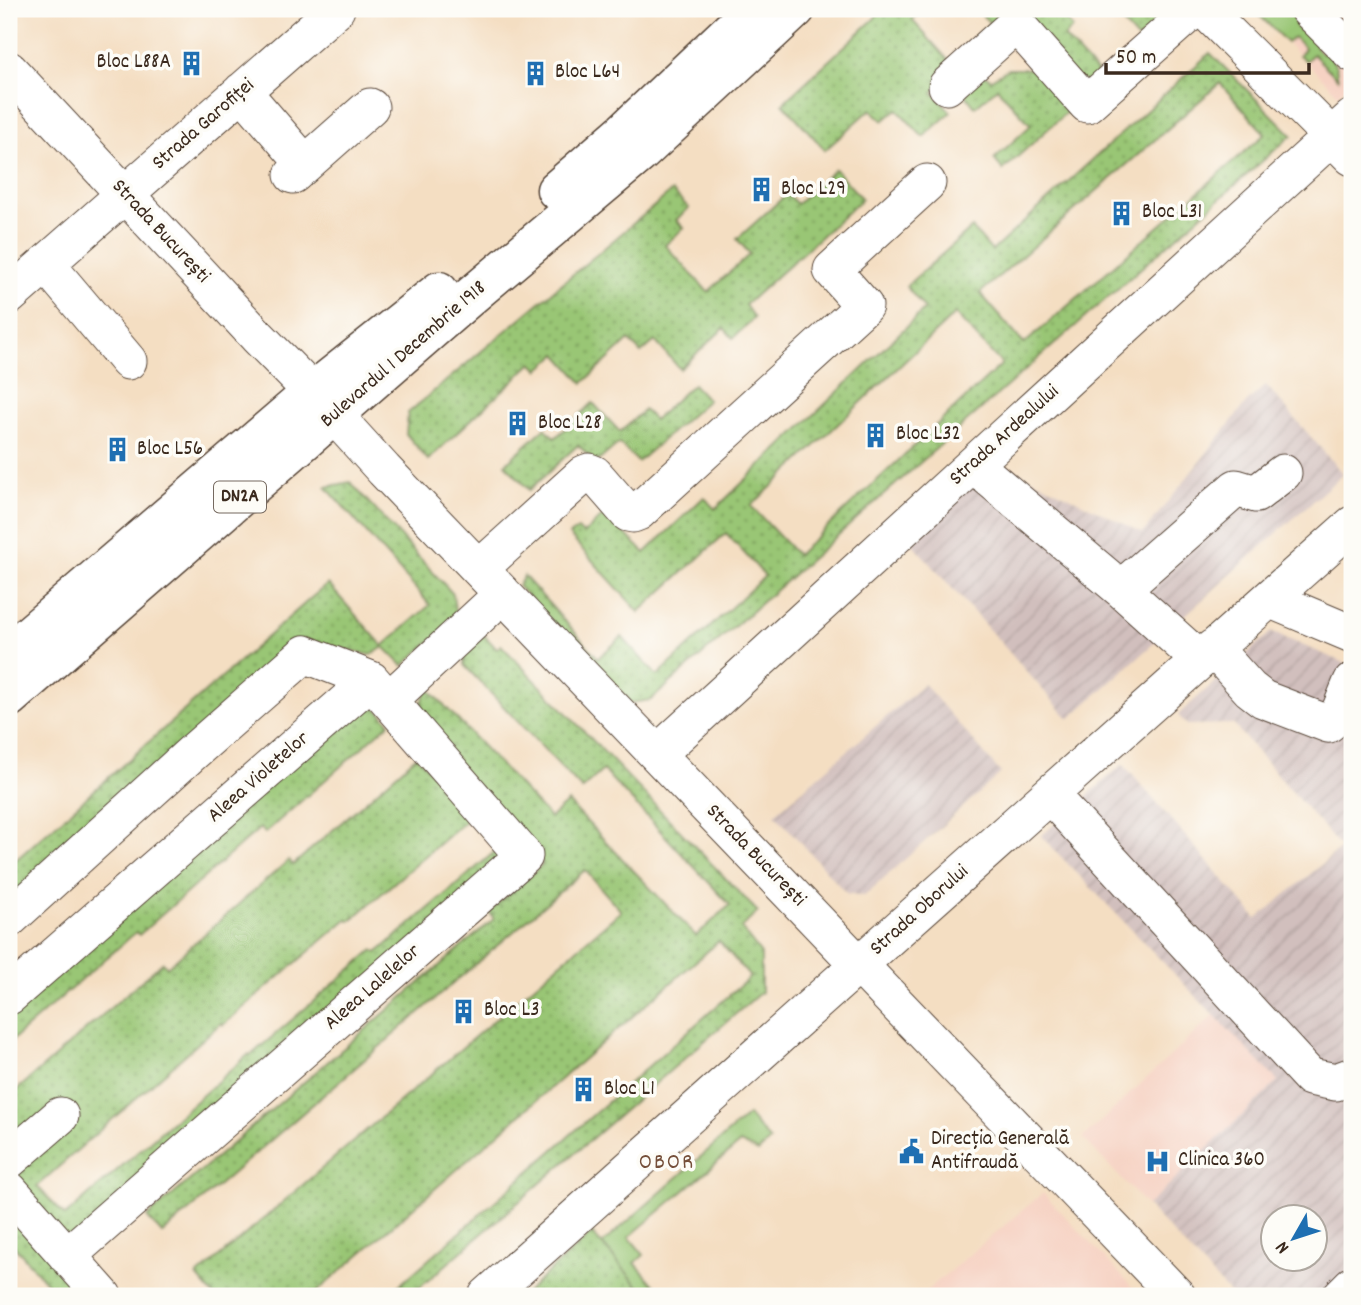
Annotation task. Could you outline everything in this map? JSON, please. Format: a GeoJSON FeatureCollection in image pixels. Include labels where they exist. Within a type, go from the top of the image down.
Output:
{"type":"FeatureCollection","features":[{"type":"Feature","properties":{"kind":"main road","name":"Bulevardul 1 Decembrie 1918"},"geometry":{"type":"LineString","coordinates":[[9,698],[459,274],[624,131],[753,9]]}},
{"type":"Feature","properties":{"kind":"main road","name":"Bulevardul 1 Decembrie 1918"},"geometry":{"type":"LineString","coordinates":[[9,652],[323,404],[471,296],[640,154],[796,9]]}},
{"type":"Feature","properties":{"kind":"street","name":"Strada Garofiței"},"geometry":{"type":"LineString","coordinates":[[9,296],[336,9]]}},
{"type":"Feature","properties":{"kind":"street"},"geometry":{"type":"LineString","coordinates":[[947,86],[1016,24],[1087,104],[1194,9]]}},
{"type":"Feature","properties":{"kind":"street"},"geometry":{"type":"LineString","coordinates":[[1204,9],[1345,137]]}},
{"type":"Feature","properties":{"kind":"street"},"geometry":{"type":"LineString","coordinates":[[1308,9],[1352,53]]}},
{"type":"Feature","properties":{"kind":"street","name":"Strada București"},"geometry":{"type":"LineString","coordinates":[[9,70],[384,470],[1177,1296]]}},
{"type":"Feature","properties":{"kind":"street"},"geometry":{"type":"LineString","coordinates":[[242,91],[299,170],[370,107]]}},
{"type":"Feature","properties":{"kind":"street","name":"Strada Ardealului"},"geometry":{"type":"LineString","coordinates":[[657,754],[974,465],[1345,137]]}},
{"type":"Feature","properties":{"kind":"street","name":"Aleea Violetelor"},"geometry":{"type":"LineString","coordinates":[[9,996],[343,704],[380,690],[491,581],[584,474],[589,471],[594,474],[628,513],[638,512],[864,306],[832,270],[927,183]]}},
{"type":"Feature","properties":{"kind":"street"},"geometry":{"type":"LineString","coordinates":[[46,264],[128,360]]}},
{"type":"Feature","properties":{"kind":"street"},"geometry":{"type":"LineString","coordinates":[[974,465],[1121,589],[1263,698],[1328,724],[1338,716],[1352,682]]}},
{"type":"Feature","properties":{"kind":"street"},"geometry":{"type":"LineString","coordinates":[[1121,589],[1236,488],[1256,494],[1283,473]]}},
{"type":"Feature","properties":{"kind":"street","name":"Strada Oborului"},"geometry":{"type":"LineString","coordinates":[[487,1296],[1352,525]]}},
{"type":"Feature","properties":{"kind":"street"},"geometry":{"type":"LineString","coordinates":[[1269,599],[1352,634]]}},
{"type":"Feature","properties":{"kind":"street"},"geometry":{"type":"LineString","coordinates":[[9,919],[306,654],[380,690]]}},
{"type":"Feature","properties":{"kind":"street"},"geometry":{"type":"LineString","coordinates":[[331,664],[343,704]]}},
{"type":"Feature","properties":{"kind":"street","name":"Aleea Lalelelor"},"geometry":{"type":"LineString","coordinates":[[67,1256],[524,856],[380,690]]}},
{"type":"Feature","properties":{"kind":"street"},"geometry":{"type":"LineString","coordinates":[[1050,795],[1310,1077],[1336,1082],[1352,1076]]}},
{"type":"Feature","properties":{"kind":"street"},"geometry":{"type":"LineString","coordinates":[[9,1160],[60,1116]]}},
{"type":"Feature","properties":{"kind":"street"},"geometry":{"type":"LineString","coordinates":[[9,1190],[103,1296]]}},
{"type":"Feature","properties":{"kind":"street"},"geometry":{"type":"LineString","coordinates":[[1341,1296],[1352,1285]]}},
{"type":"Feature","properties":{"kind":"shaded area"},"geometry":{"type":"Polygon","coordinates":[[[1253,9],[1352,9],[1352,82],[1338,94],[1253,9]]]}},
{"type":"Feature","properties":{"kind":"shaded area"},"geometry":{"type":"Polygon","coordinates":[[[1266,385],[1343,474],[1069,719],[910,541],[998,462],[1143,533],[1247,402],[1266,385]]]}},
{"type":"Feature","properties":{"kind":"shaded area"},"geometry":{"type":"Polygon","coordinates":[[[1271,632],[1352,666],[1352,1296],[1232,1296],[1147,1206],[1278,1081],[1041,836],[1123,764],[1257,919],[1341,848],[1233,724],[1187,725],[1178,715],[1271,632]]]}},
{"type":"Feature","properties":{"kind":"shaded area"},"geometry":{"type":"Polygon","coordinates":[[[924,684],[1001,773],[864,896],[846,893],[775,814],[924,684]]]}},
{"type":"Feature","properties":{"kind":"shaded area"},"geometry":{"type":"Polygon","coordinates":[[[1215,1014],[1279,1081],[1147,1206],[1083,1138],[1215,1014]]]}},
{"type":"Feature","properties":{"kind":"shaded area"},"geometry":{"type":"Polygon","coordinates":[[[1043,1193],[1141,1296],[920,1296],[956,1266],[1043,1193]]]}},
{"type":"Feature","properties":{"kind":"green space"},"geometry":{"type":"Polygon","coordinates":[[[880,9],[923,9],[912,20],[949,61],[990,23],[981,14],[986,9],[1056,9],[1073,28],[1064,37],[1100,76],[1083,90],[1016,15],[933,92],[951,112],[923,137],[897,109],[883,121],[871,109],[825,150],[783,103],[875,18],[880,9]]]}},
{"type":"Feature","properties":{"kind":"green space"},"geometry":{"type":"Polygon","coordinates":[[[1130,9],[1153,9],[1161,17],[1138,40],[1119,19],[1130,9]]]}},
{"type":"Feature","properties":{"kind":"green space"},"geometry":{"type":"Polygon","coordinates":[[[1253,9],[1292,9],[1301,19],[1295,24],[1299,30],[1306,25],[1320,42],[1315,47],[1322,54],[1327,50],[1336,66],[1338,79],[1313,54],[1306,61],[1299,55],[1305,48],[1294,37],[1287,43],[1253,9]]]}},
{"type":"Feature","properties":{"kind":"green space"},"geometry":{"type":"Polygon","coordinates":[[[1210,53],[1292,135],[651,700],[630,703],[518,586],[524,576],[598,658],[622,637],[657,676],[765,576],[726,533],[639,612],[569,535],[578,529],[583,534],[605,514],[645,553],[704,497],[715,509],[925,309],[906,286],[972,228],[992,251],[1210,53]],[[1220,83],[980,293],[1024,344],[1265,134],[1220,83]],[[955,314],[751,506],[797,555],[1002,364],[955,314]]]}},
{"type":"Feature","properties":{"kind":"green space"},"geometry":{"type":"Polygon","coordinates":[[[1008,69],[1033,69],[1070,109],[1003,170],[994,159],[1031,125],[997,88],[975,107],[967,97],[965,89],[982,74],[991,79],[1008,69]]]}},
{"type":"Feature","properties":{"kind":"green space"},"geometry":{"type":"Polygon","coordinates":[[[835,169],[862,199],[745,305],[754,318],[733,338],[724,328],[680,369],[655,341],[641,353],[629,340],[583,383],[557,354],[539,370],[532,363],[428,460],[406,434],[408,413],[672,191],[689,208],[676,220],[684,228],[665,245],[708,292],[750,254],[737,239],[787,194],[797,204],[835,169]]]}},
{"type":"Feature","properties":{"kind":"green space"},"geometry":{"type":"Polygon","coordinates":[[[693,384],[708,400],[638,462],[619,443],[596,463],[578,445],[529,490],[505,464],[545,428],[555,438],[593,403],[620,432],[644,410],[654,420],[693,384]]]}},
{"type":"Feature","properties":{"kind":"green space"},"geometry":{"type":"Polygon","coordinates":[[[350,482],[453,594],[456,619],[403,666],[384,647],[371,655],[302,639],[9,902],[9,866],[328,584],[383,646],[430,605],[326,487],[350,482]]]}},
{"type":"Feature","properties":{"kind":"green space"},"geometry":{"type":"Polygon","coordinates":[[[484,635],[497,649],[501,645],[758,912],[741,928],[761,954],[761,992],[410,1296],[387,1296],[750,977],[719,941],[312,1296],[214,1296],[197,1276],[621,911],[585,870],[162,1234],[147,1217],[494,919],[489,912],[543,864],[423,724],[420,706],[428,688],[550,818],[568,802],[696,936],[730,905],[603,770],[582,789],[464,665],[464,655],[484,635]]]}},
{"type":"Feature","properties":{"kind":"green space"},"geometry":{"type":"Polygon","coordinates":[[[368,698],[390,723],[265,833],[260,828],[139,935],[136,932],[9,1043],[9,1012],[368,698]]]}},
{"type":"Feature","properties":{"kind":"green space"},"geometry":{"type":"Polygon","coordinates":[[[417,756],[470,817],[350,921],[347,919],[223,1025],[221,1023],[37,1186],[65,1216],[249,1054],[250,1056],[373,950],[377,953],[498,849],[509,862],[69,1245],[11,1178],[9,1097],[163,962],[167,967],[289,860],[293,865],[417,756]]]}},
{"type":"Feature","properties":{"kind":"green space"},"geometry":{"type":"Polygon","coordinates":[[[748,1115],[770,1141],[758,1152],[740,1143],[629,1237],[644,1255],[635,1263],[664,1296],[647,1296],[602,1244],[748,1115]]]}},
{"type":"Feature","properties":{"kind":"green space"},"geometry":{"type":"Polygon","coordinates":[[[9,1203],[91,1296],[58,1296],[9,1240],[9,1203]]]}},
{"type":"Feature","properties":{"kind":"green space"},"geometry":{"type":"Polygon","coordinates":[[[592,1233],[647,1296],[522,1296],[592,1233]]]}},
{"type":"Feature","properties":{"kind":"place","name":"Bloc L88A"},"geometry":{"type":"Point","coordinates":[191,63]}},
{"type":"Feature","properties":{"kind":"place","name":"Bloc L64"},"geometry":{"type":"Point","coordinates":[535,73]}},
{"type":"Feature","properties":{"kind":"place","name":"Bloc L29"},"geometry":{"type":"Point","coordinates":[761,190]}},
{"type":"Feature","properties":{"kind":"place","name":"Bloc L31"},"geometry":{"type":"Point","coordinates":[1122,213]}},
{"type":"Feature","properties":{"kind":"place","name":"Bloc L28"},"geometry":{"type":"Point","coordinates":[518,424]}},
{"type":"Feature","properties":{"kind":"place","name":"Bloc L32"},"geometry":{"type":"Point","coordinates":[876,435]}},
{"type":"Feature","properties":{"kind":"place","name":"Bloc L56"},"geometry":{"type":"Point","coordinates":[117,450]}},
{"type":"Feature","properties":{"kind":"place","name":"Bloc L3"},"geometry":{"type":"Point","coordinates":[464,1011]}},
{"type":"Feature","properties":{"kind":"place","name":"Bloc L1"},"geometry":{"type":"Point","coordinates":[584,1090]}},
{"type":"Feature","properties":{"kind":"place","name":"Direcția Generală Antifraudă"},"geometry":{"type":"Point","coordinates":[911,1152]}},
{"type":"Feature","properties":{"kind":"place","name":"Clinica 360"},"geometry":{"type":"Point","coordinates":[1158,1161]}},
{"type":"Feature","properties":{"kind":"district","name":"OBOR"},"geometry":{"type":"Point","coordinates":[667,1163]}}]}
